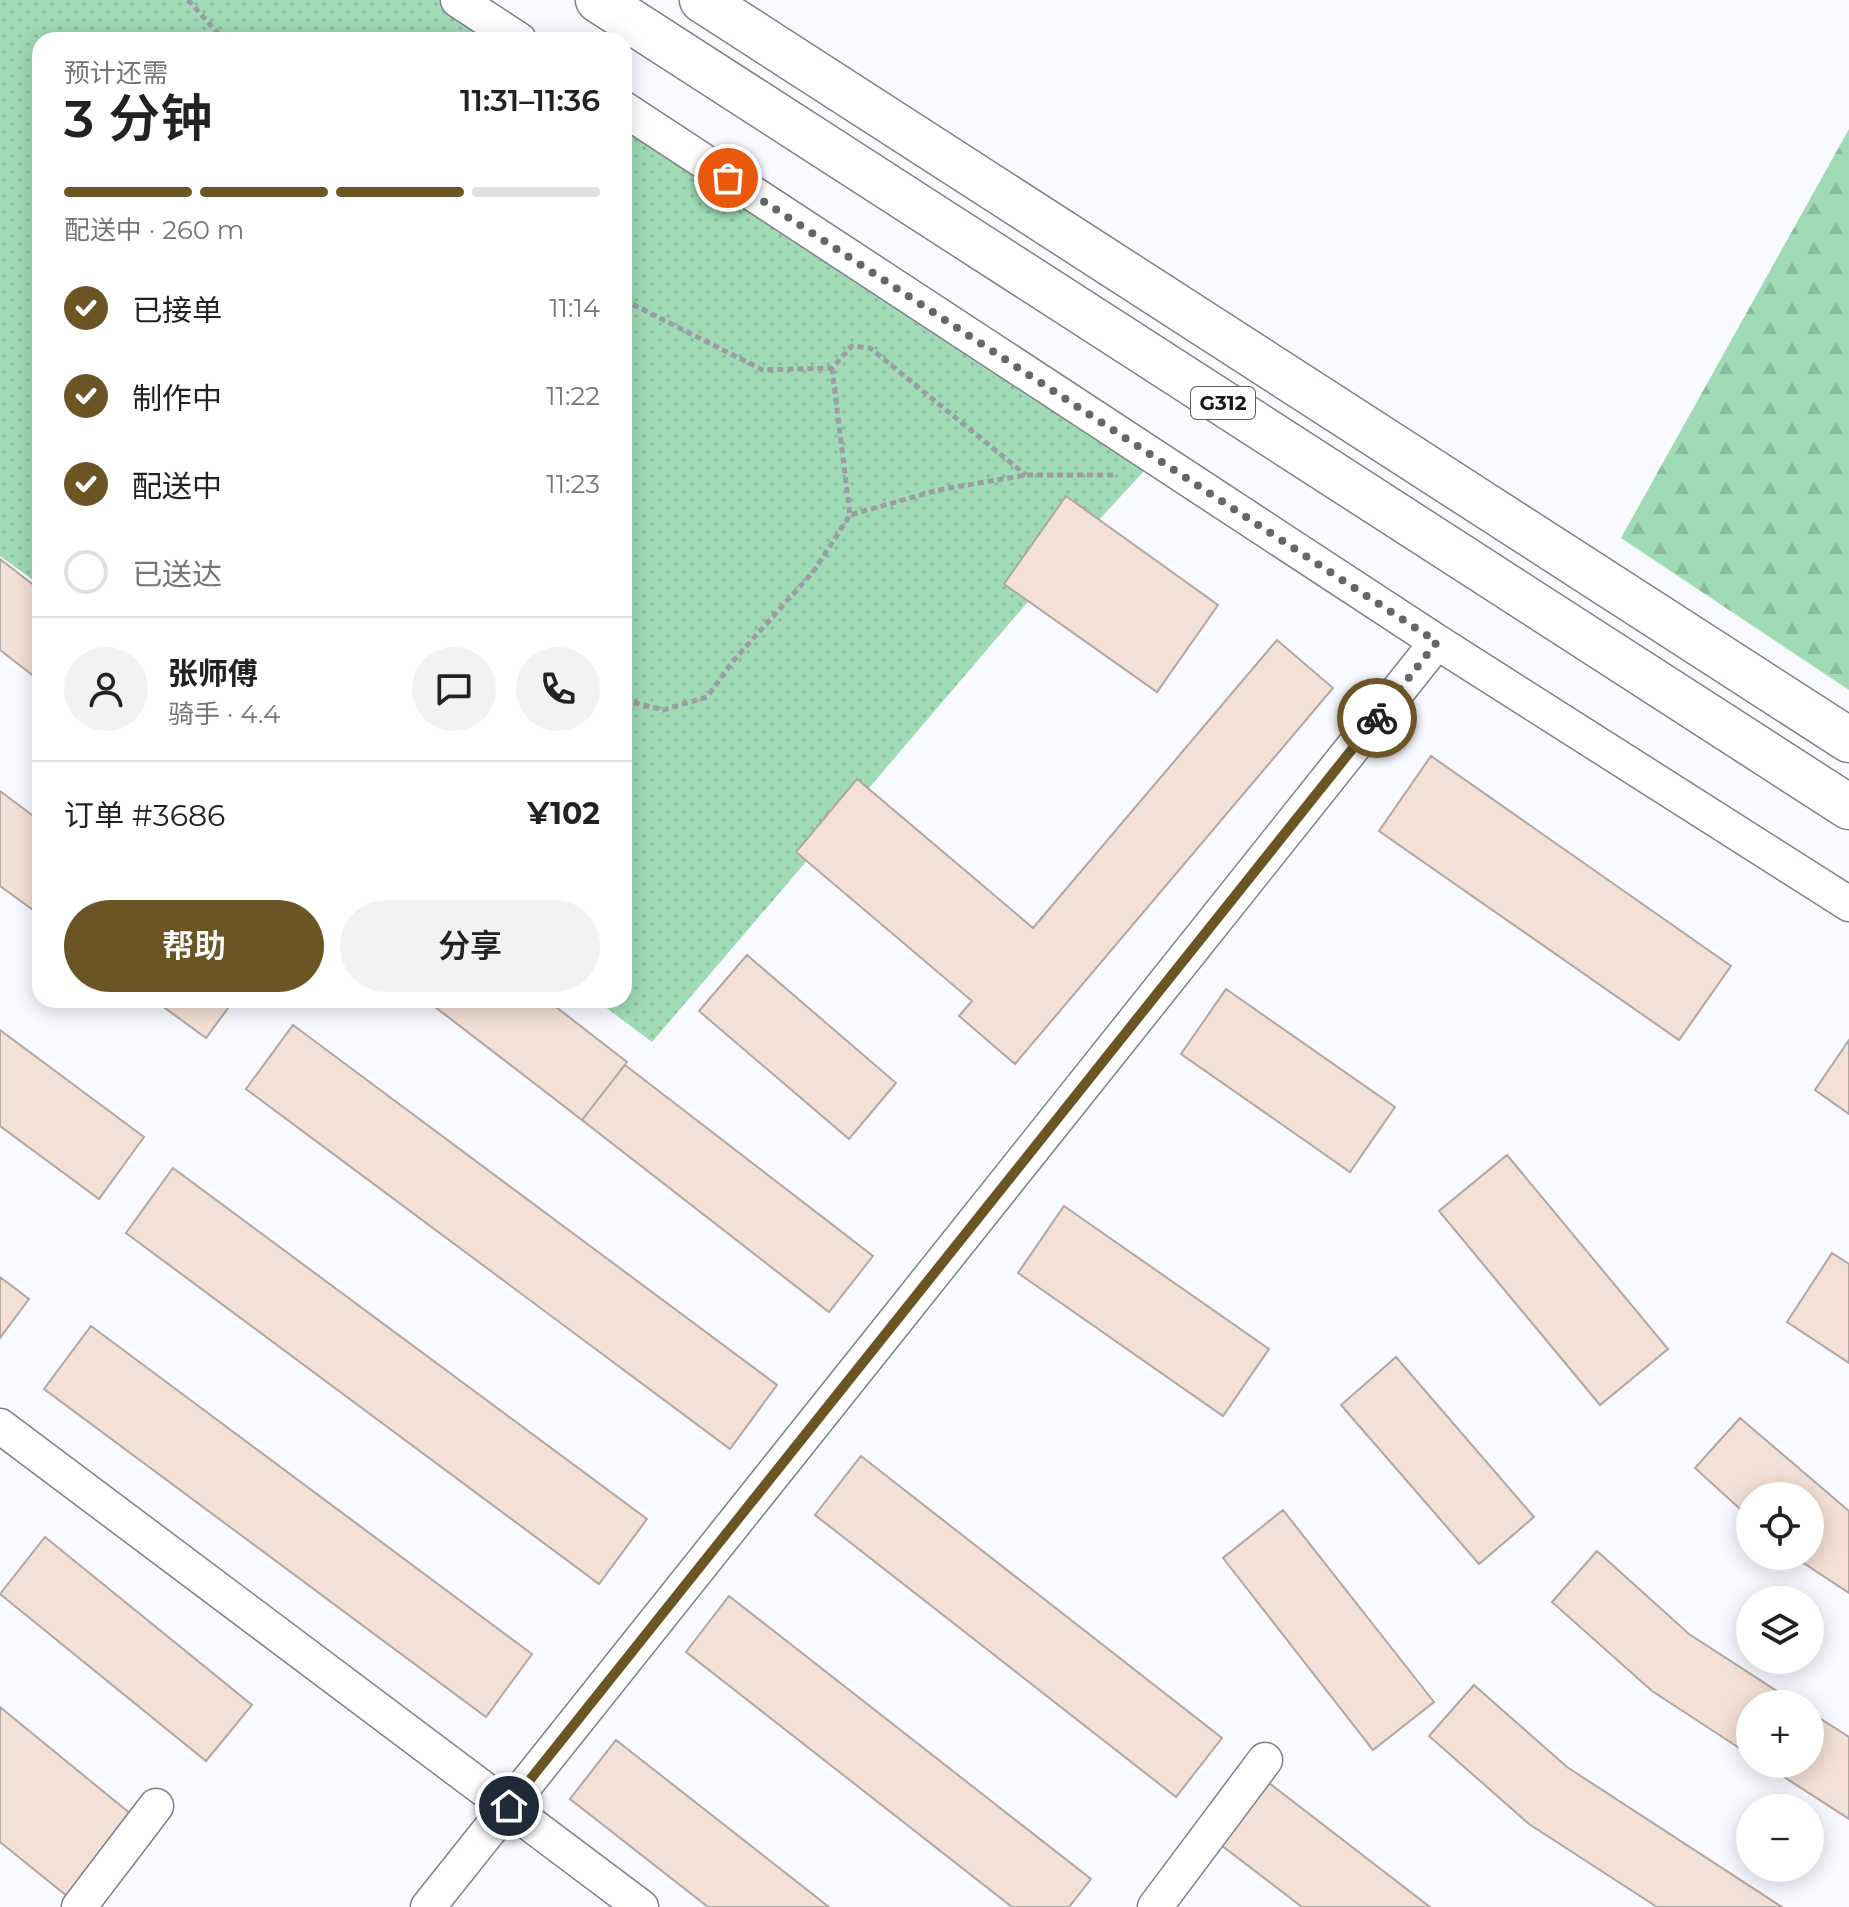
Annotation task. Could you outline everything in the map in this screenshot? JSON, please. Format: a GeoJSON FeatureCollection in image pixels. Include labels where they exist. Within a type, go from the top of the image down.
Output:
{"type":"FeatureCollection","features":[{"type":"Feature","properties":{"kind":"highway","name":"G312"},"geometry":{"type":"LineString","coordinates":[[598,0],[1849,807]]}},
{"type":"Feature","properties":{"kind":"highway","name":"G312"},"geometry":{"type":"LineString","coordinates":[[702,0],[1849,740]]}},
{"type":"Feature","properties":{"kind":"street"},"geometry":{"type":"LineString","coordinates":[[458,0],[507,32]]}},
{"type":"Feature","properties":{"kind":"street"},"geometry":{"type":"LineString","coordinates":[[632,114],[1437,642],[1849,904]]}},
{"type":"Feature","properties":{"kind":"street"},"geometry":{"type":"LineString","coordinates":[[428,1907],[1437,642]]}},
{"type":"Feature","properties":{"kind":"street"},"geometry":{"type":"LineString","coordinates":[[0,1426],[641,1907]]}},
{"type":"Feature","properties":{"kind":"street"},"geometry":{"type":"LineString","coordinates":[[1155,1907],[1265,1760]]}},
{"type":"Feature","properties":{"kind":"street"},"geometry":{"type":"LineString","coordinates":[[79,1907],[156,1806]]}},
{"type":"Feature","properties":{"kind":"path"},"geometry":{"type":"LineString","coordinates":[[188,0],[217,32]]}},
{"type":"Feature","properties":{"kind":"path"},"geometry":{"type":"LineString","coordinates":[[632,304],[763,370],[832,368],[852,346],[870,348],[1026,475]]}},
{"type":"Feature","properties":{"kind":"path"},"geometry":{"type":"LineString","coordinates":[[632,702],[663,710],[707,697],[733,661],[813,572],[850,515],[832,368]]}},
{"type":"Feature","properties":{"kind":"path"},"geometry":{"type":"LineString","coordinates":[[850,515],[938,490],[1026,475],[1119,475],[1172,469]]}},
{"type":"Feature","properties":{"kind":"green space"},"geometry":{"type":"Polygon","coordinates":[[[0,0],[465,0],[514,32],[32,32],[32,579],[0,556],[0,0]]]}},
{"type":"Feature","properties":{"kind":"green space"},"geometry":{"type":"Polygon","coordinates":[[[632,109],[1159,455],[1084,536],[652,1042],[607,1008],[632,1008],[632,109]]]}},
{"type":"Feature","properties":{"kind":"green space"},"geometry":{"type":"Polygon","coordinates":[[[1849,129],[1849,690],[1621,538],[1849,129]]]}},
{"type":"Feature","properties":{"kind":"building"},"geometry":{"type":"Polygon","coordinates":[[[1066,496],[1218,605],[1157,692],[1004,584],[1066,496]]]}},
{"type":"Feature","properties":{"kind":"building"},"geometry":{"type":"Polygon","coordinates":[[[0,559],[32,584],[32,675],[0,650],[0,559]]]}},
{"type":"Feature","properties":{"kind":"building"},"geometry":{"type":"Polygon","coordinates":[[[1277,640],[1333,688],[1015,1064],[959,1016],[972,1001],[796,852],[857,779],[1033,928],[1277,640]]]}},
{"type":"Feature","properties":{"kind":"building"},"geometry":{"type":"Polygon","coordinates":[[[1431,756],[1731,966],[1679,1040],[1379,831],[1431,756]]]}},
{"type":"Feature","properties":{"kind":"building"},"geometry":{"type":"Polygon","coordinates":[[[0,791],[32,815],[32,909],[0,886],[0,791]]]}},
{"type":"Feature","properties":{"kind":"building"},"geometry":{"type":"Polygon","coordinates":[[[747,955],[896,1083],[849,1139],[699,1011],[747,955]]]}},
{"type":"Feature","properties":{"kind":"building"},"geometry":{"type":"Polygon","coordinates":[[[1226,989],[1395,1107],[1350,1172],[1181,1054],[1226,989]]]}},
{"type":"Feature","properties":{"kind":"building"},"geometry":{"type":"Polygon","coordinates":[[[165,1008],[228,1008],[206,1038],[165,1008]]]}},
{"type":"Feature","properties":{"kind":"building"},"geometry":{"type":"Polygon","coordinates":[[[436,1008],[557,1008],[627,1062],[582,1120],[436,1008]]]}},
{"type":"Feature","properties":{"kind":"building"},"geometry":{"type":"Polygon","coordinates":[[[293,1025],[777,1385],[730,1449],[246,1089],[293,1025]]]}},
{"type":"Feature","properties":{"kind":"building"},"geometry":{"type":"Polygon","coordinates":[[[0,1030],[144,1137],[99,1199],[0,1126],[0,1030]]]}},
{"type":"Feature","properties":{"kind":"building"},"geometry":{"type":"Polygon","coordinates":[[[1849,1040],[1849,1114],[1815,1090],[1849,1040]]]}},
{"type":"Feature","properties":{"kind":"building"},"geometry":{"type":"Polygon","coordinates":[[[625,1065],[873,1256],[829,1312],[582,1120],[625,1065]]]}},
{"type":"Feature","properties":{"kind":"building"},"geometry":{"type":"Polygon","coordinates":[[[1507,1155],[1668,1349],[1600,1405],[1439,1211],[1507,1155]]]}},
{"type":"Feature","properties":{"kind":"building"},"geometry":{"type":"Polygon","coordinates":[[[173,1168],[647,1519],[599,1584],[126,1233],[173,1168]]]}},
{"type":"Feature","properties":{"kind":"building"},"geometry":{"type":"Polygon","coordinates":[[[1064,1206],[1269,1349],[1223,1416],[1018,1273],[1064,1206]]]}},
{"type":"Feature","properties":{"kind":"building"},"geometry":{"type":"Polygon","coordinates":[[[1832,1253],[1849,1264],[1849,1363],[1787,1322],[1832,1253]]]}},
{"type":"Feature","properties":{"kind":"building"},"geometry":{"type":"Polygon","coordinates":[[[0,1277],[29,1299],[0,1338],[0,1277]]]}},
{"type":"Feature","properties":{"kind":"building"},"geometry":{"type":"Polygon","coordinates":[[[91,1326],[532,1654],[486,1717],[44,1389],[91,1326]]]}},
{"type":"Feature","properties":{"kind":"building"},"geometry":{"type":"Polygon","coordinates":[[[1396,1357],[1534,1517],[1479,1564],[1341,1405],[1396,1357]]]}},
{"type":"Feature","properties":{"kind":"building"},"geometry":{"type":"Polygon","coordinates":[[[1740,1418],[1815,1482],[1736,1482],[1736,1505],[1695,1468],[1740,1418]]]}},
{"type":"Feature","properties":{"kind":"building"},"geometry":{"type":"Polygon","coordinates":[[[861,1456],[1222,1738],[1176,1797],[815,1515],[861,1456]]]}},
{"type":"Feature","properties":{"kind":"building"},"geometry":{"type":"Polygon","coordinates":[[[1824,1490],[1849,1511],[1849,1593],[1814,1570],[1824,1570],[1824,1490]]]}},
{"type":"Feature","properties":{"kind":"building"},"geometry":{"type":"Polygon","coordinates":[[[1283,1510],[1434,1702],[1373,1750],[1223,1558],[1283,1510]]]}},
{"type":"Feature","properties":{"kind":"building"},"geometry":{"type":"Polygon","coordinates":[[[45,1537],[252,1705],[206,1761],[0,1594],[45,1537]]]}},
{"type":"Feature","properties":{"kind":"building"},"geometry":{"type":"Polygon","coordinates":[[[1597,1551],[1689,1634],[1736,1664],[1736,1674],[1751,1674],[1775,1690],[1736,1690],[1736,1746],[1652,1691],[1552,1602],[1597,1551]]]}},
{"type":"Feature","properties":{"kind":"building"},"geometry":{"type":"Polygon","coordinates":[[[729,1596],[1091,1879],[1069,1907],[1012,1907],[686,1652],[729,1596]]]}},
{"type":"Feature","properties":{"kind":"building"},"geometry":{"type":"Polygon","coordinates":[[[1474,1685],[1567,1767],[1736,1877],[1736,1882],[1744,1882],[1782,1907],[1657,1907],[1529,1824],[1429,1736],[1474,1685]]]}},
{"type":"Feature","properties":{"kind":"building"},"geometry":{"type":"Polygon","coordinates":[[[0,1707],[132,1815],[67,1896],[0,1842],[0,1707]]]}},
{"type":"Feature","properties":{"kind":"building"},"geometry":{"type":"Polygon","coordinates":[[[1824,1721],[1849,1737],[1849,1819],[1824,1803],[1824,1794],[1810,1794],[1786,1778],[1824,1778],[1824,1721]]]}},
{"type":"Feature","properties":{"kind":"building"},"geometry":{"type":"Polygon","coordinates":[[[616,1740],[829,1907],[708,1907],[570,1799],[616,1740]]]}},
{"type":"Feature","properties":{"kind":"building"},"geometry":{"type":"Polygon","coordinates":[[[1269,1783],[1430,1907],[1302,1907],[1221,1845],[1269,1783]]]}},
{"type":"Feature","properties":{"kind":"way so far"},"geometry":{"type":"LineString","coordinates":[[728,178],[1437,642],[1377,718]]}},
{"type":"Feature","properties":{"kind":"route"},"geometry":{"type":"LineString","coordinates":[[509,1806],[1377,718]]}}]}
